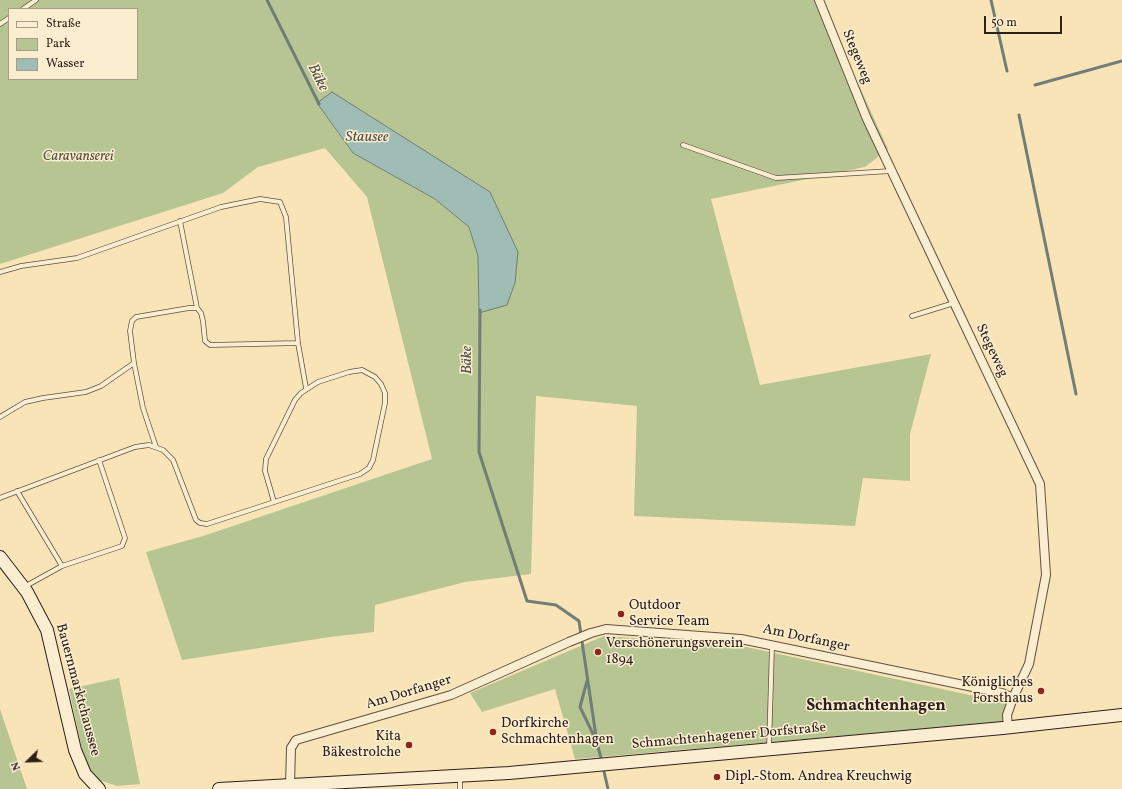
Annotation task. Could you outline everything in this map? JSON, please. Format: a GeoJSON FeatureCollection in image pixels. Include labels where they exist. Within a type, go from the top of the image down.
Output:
{"type":"FeatureCollection","features":[{"type":"Feature","properties":{"kind":"main road","name":"Bauernmarktchaussee"},"geometry":{"type":"LineString","coordinates":[[0,557],[24,587],[47,630],[75,750],[85,774],[100,789]]}},
{"type":"Feature","properties":{"kind":"main road","name":"Schmachtenhagener Dorfstraße"},"geometry":{"type":"LineString","coordinates":[[219,789],[460,776],[1008,728],[1122,715]]}},
{"type":"Feature","properties":{"kind":"street","name":"Stegeweg"},"geometry":{"type":"LineString","coordinates":[[819,0],[867,119],[1040,484],[1046,575],[1029,664],[1013,698],[1007,715],[1008,728]]}},
{"type":"Feature","properties":{"kind":"street","name":"Am Dorfanger"},"geometry":{"type":"LineString","coordinates":[[290,785],[291,748],[296,740],[451,694],[569,642],[606,629],[741,639],[1002,693],[1013,698]]}},
{"type":"Feature","properties":{"kind":"lane"},"geometry":{"type":"LineString","coordinates":[[24,8],[36,0]]}},
{"type":"Feature","properties":{"kind":"lane"},"geometry":{"type":"LineString","coordinates":[[682,145],[776,178],[891,171]]}},
{"type":"Feature","properties":{"kind":"lane"},"geometry":{"type":"LineString","coordinates":[[0,272],[21,266],[77,258],[139,238],[180,221],[221,207],[260,199],[280,202],[286,217],[298,343],[306,388]]}},
{"type":"Feature","properties":{"kind":"lane"},"geometry":{"type":"LineString","coordinates":[[180,221],[197,308],[203,321],[205,340],[210,345],[298,343]]}},
{"type":"Feature","properties":{"kind":"lane"},"geometry":{"type":"LineString","coordinates":[[912,316],[954,303]]}},
{"type":"Feature","properties":{"kind":"lane"},"geometry":{"type":"LineString","coordinates":[[156,447],[143,408],[134,363],[130,330],[132,321],[136,317],[146,315],[197,308]]}},
{"type":"Feature","properties":{"kind":"lane"},"geometry":{"type":"LineString","coordinates":[[0,417],[25,402],[86,392],[101,386],[134,363]]}},
{"type":"Feature","properties":{"kind":"lane"},"geometry":{"type":"LineString","coordinates":[[0,498],[135,447],[149,445],[163,450],[173,460],[196,520],[200,523],[207,524],[360,474],[369,468],[373,460],[385,402],[385,393],[375,377],[362,370],[355,371],[318,382],[306,388],[295,400],[266,459],[265,471],[274,502]]}},
{"type":"Feature","properties":{"kind":"lane"},"geometry":{"type":"LineString","coordinates":[[24,587],[62,566],[122,546],[125,538],[100,460]]}},
{"type":"Feature","properties":{"kind":"lane"},"geometry":{"type":"LineString","coordinates":[[16,491],[62,566]]}},
{"type":"Feature","properties":{"kind":"lane"},"geometry":{"type":"LineString","coordinates":[[769,748],[772,646]]}},
{"type":"Feature","properties":{"kind":"lane"},"geometry":{"type":"LineString","coordinates":[[460,776],[460,789]]}},
{"type":"Feature","properties":{"kind":"green space","name":"Caravanserei"},"geometry":{"type":"Polygon","coordinates":[[[0,0],[820,0],[888,149],[865,167],[711,199],[760,385],[931,354],[910,434],[910,481],[863,478],[855,526],[634,516],[637,406],[536,396],[531,574],[465,582],[375,605],[374,632],[330,637],[182,660],[146,552],[203,536],[432,459],[367,197],[325,148],[258,167],[223,193],[0,264],[0,0]],[[317,103],[351,151],[435,199],[469,227],[478,256],[479,312],[517,248],[317,103]]]}},
{"type":"Feature","properties":{"kind":"green space"},"geometry":{"type":"Polygon","coordinates":[[[604,636],[737,645],[1007,703],[1004,722],[575,759],[555,689],[482,712],[470,693],[604,636]]]}},
{"type":"Feature","properties":{"kind":"green space"},"geometry":{"type":"Polygon","coordinates":[[[119,678],[140,784],[117,786],[99,780],[85,763],[69,689],[119,678]]]}},
{"type":"Feature","properties":{"kind":"green space"},"geometry":{"type":"Polygon","coordinates":[[[0,709],[27,789],[0,789],[0,709]]]}},
{"type":"Feature","properties":{"kind":"water","name":"Stausee"},"geometry":{"type":"Polygon","coordinates":[[[332,92],[490,192],[518,252],[515,283],[507,305],[479,313],[478,256],[469,227],[435,199],[353,153],[317,103],[332,92]]]}},
{"type":"Feature","properties":{"kind":"waterway","name":"Bäke"},"geometry":{"type":"LineString","coordinates":[[267,0],[319,104]]}},
{"type":"Feature","properties":{"kind":"waterway"},"geometry":{"type":"LineString","coordinates":[[991,0],[1007,71]]}},
{"type":"Feature","properties":{"kind":"waterway"},"geometry":{"type":"LineString","coordinates":[[1035,85],[1122,61]]}},
{"type":"Feature","properties":{"kind":"waterway"},"geometry":{"type":"LineString","coordinates":[[1019,115],[1076,394]]}},
{"type":"Feature","properties":{"kind":"waterway","name":"Bäke"},"geometry":{"type":"LineString","coordinates":[[480,310],[479,452],[527,601],[556,605],[579,621],[597,743],[602,762]]}},
{"type":"Feature","properties":{"kind":"waterway"},"geometry":{"type":"LineString","coordinates":[[587,681],[580,707],[596,740]]}},
{"type":"Feature","properties":{"kind":"waterway","name":"Bäke"},"geometry":{"type":"LineString","coordinates":[[603,767],[608,789]]}},
{"type":"Feature","properties":{"kind":"place","name":"Outdoor Service Team"},"geometry":{"type":"Point","coordinates":[621,614]}},
{"type":"Feature","properties":{"kind":"place","name":"Verschönerungsverein 1894"},"geometry":{"type":"Point","coordinates":[598,652]}},
{"type":"Feature","properties":{"kind":"place","name":"Königliches Forsthaus"},"geometry":{"type":"Point","coordinates":[1041,691]}},
{"type":"Feature","properties":{"kind":"place","name":"Dorfkirche Schmachtenhagen"},"geometry":{"type":"Point","coordinates":[493,732]}},
{"type":"Feature","properties":{"kind":"place","name":"Kita Bäkestrolche"},"geometry":{"type":"Point","coordinates":[409,745]}},
{"type":"Feature","properties":{"kind":"place","name":"Dipl.-Stom. Andrea Kreuchwig"},"geometry":{"type":"Point","coordinates":[717,777]}},
{"type":"Feature","properties":{"kind":"district","name":"Schmachtenhagen"},"geometry":{"type":"Point","coordinates":[876,707]}}]}
